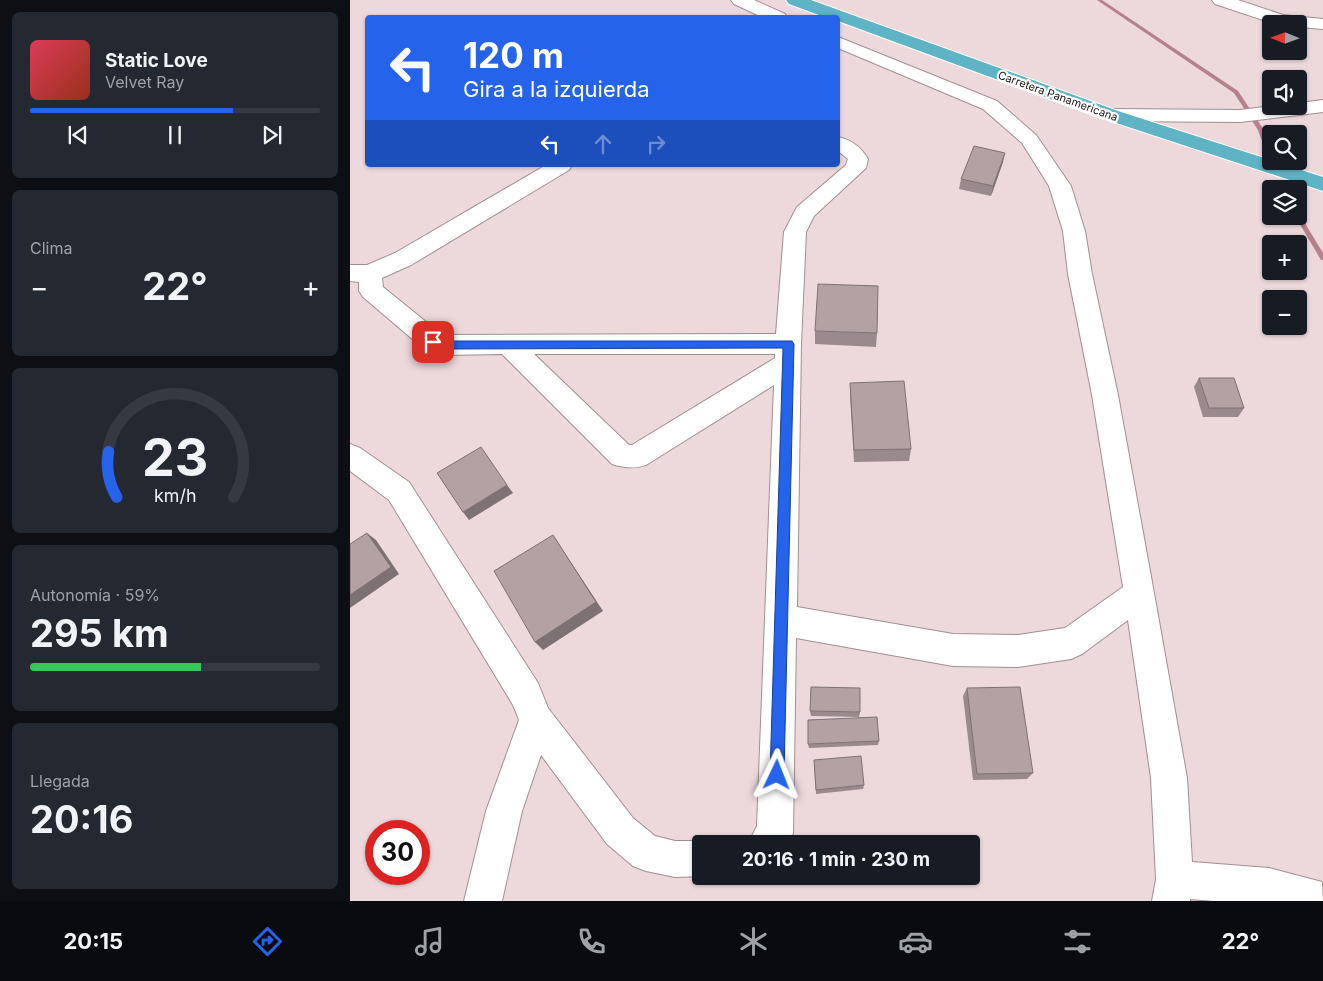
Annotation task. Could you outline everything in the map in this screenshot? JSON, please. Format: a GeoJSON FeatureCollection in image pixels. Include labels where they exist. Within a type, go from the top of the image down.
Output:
{"type":"FeatureCollection","features":[{"type":"Feature","properties":{"kind":"highway","name":"Carretera Panamericana"},"geometry":{"type":"LineString","coordinates":[[795,0],[836,15]]}},
{"type":"Feature","properties":{"kind":"highway","name":"Carretera Panamericana"},"geometry":{"type":"LineString","coordinates":[[840,17],[1111,116],[1323,184]]}},
{"type":"Feature","properties":{"kind":"street"},"geometry":{"type":"LineString","coordinates":[[740,0],[772,15]]}},
{"type":"Feature","properties":{"kind":"street"},"geometry":{"type":"LineString","coordinates":[[1221,0],[1281,20],[1323,24]]}},
{"type":"Feature","properties":{"kind":"street"},"geometry":{"type":"LineString","coordinates":[[840,43],[990,105],[1029,139],[1060,186],[1074,230],[1080,274],[1104,395],[1139,593],[1169,778],[1173,890],[1268,887],[1322,901]]}},
{"type":"Feature","properties":{"kind":"street"},"geometry":{"type":"LineString","coordinates":[[1111,116],[1240,116],[1323,106]]}},
{"type":"Feature","properties":{"kind":"street"},"geometry":{"type":"LineString","coordinates":[[773,835],[775,833],[782,620],[788,353],[795,232],[805,212],[855,168],[858,159],[854,152],[840,144]]}},
{"type":"Feature","properties":{"kind":"street"},"geometry":{"type":"LineString","coordinates":[[559,167],[403,258],[360,274],[371,291],[433,342],[445,345],[507,344],[788,353]]}},
{"type":"Feature","properties":{"kind":"street"},"geometry":{"type":"LineString","coordinates":[[507,344],[622,456],[636,457],[788,353]]}},
{"type":"Feature","properties":{"kind":"street"},"geometry":{"type":"LineString","coordinates":[[350,456],[399,491],[526,695],[536,720],[620,831],[646,853],[675,859],[692,859]]}},
{"type":"Feature","properties":{"kind":"street"},"geometry":{"type":"LineString","coordinates":[[782,620],[953,650],[1018,651],[1071,643],[1139,593]]}},
{"type":"Feature","properties":{"kind":"street"},"geometry":{"type":"LineString","coordinates":[[482,901],[504,811],[536,720]]}},
{"type":"Feature","properties":{"kind":"building"},"geometry":{"type":"Polygon","coordinates":[[[974,146],[1005,153],[993,186],[961,179],[974,146]]]}},
{"type":"Feature","properties":{"kind":"building"},"geometry":{"type":"Polygon","coordinates":[[[818,284],[878,286],[877,333],[815,331],[818,284]]]}},
{"type":"Feature","properties":{"kind":"building"},"geometry":{"type":"Polygon","coordinates":[[[1199,378],[1234,378],[1244,408],[1209,408],[1199,378]]]}},
{"type":"Feature","properties":{"kind":"building"},"geometry":{"type":"Polygon","coordinates":[[[904,381],[911,449],[854,450],[850,383],[904,381]]]}},
{"type":"Feature","properties":{"kind":"building"},"geometry":{"type":"Polygon","coordinates":[[[481,447],[507,485],[463,512],[437,473],[481,447]]]}},
{"type":"Feature","properties":{"kind":"building"},"geometry":{"type":"Polygon","coordinates":[[[367,533],[391,567],[350,595],[350,544],[367,533]]]}},
{"type":"Feature","properties":{"kind":"building"},"geometry":{"type":"Polygon","coordinates":[[[553,535],[596,602],[535,642],[494,571],[553,535]]]}},
{"type":"Feature","properties":{"kind":"building"},"geometry":{"type":"Polygon","coordinates":[[[811,687],[860,688],[860,712],[810,711],[811,687]]]}},
{"type":"Feature","properties":{"kind":"building"},"geometry":{"type":"Polygon","coordinates":[[[1020,687],[1033,773],[977,774],[967,688],[1020,687]]]}},
{"type":"Feature","properties":{"kind":"building"},"geometry":{"type":"Polygon","coordinates":[[[877,717],[879,741],[808,744],[808,720],[877,717]]]}},
{"type":"Feature","properties":{"kind":"building"},"geometry":{"type":"Polygon","coordinates":[[[861,756],[864,785],[816,790],[814,760],[861,756]]]}},
{"type":"Feature","properties":{"kind":"waterway"},"geometry":{"type":"LineString","coordinates":[[1099,0],[1236,92],[1262,133]]}},
{"type":"Feature","properties":{"kind":"waterway"},"geometry":{"type":"LineString","coordinates":[[1303,225],[1323,258]]}},
{"type":"Feature","properties":{"kind":"route"},"geometry":{"type":"LineString","coordinates":[[433,342],[445,345],[788,344],[777,775]]}}]}
